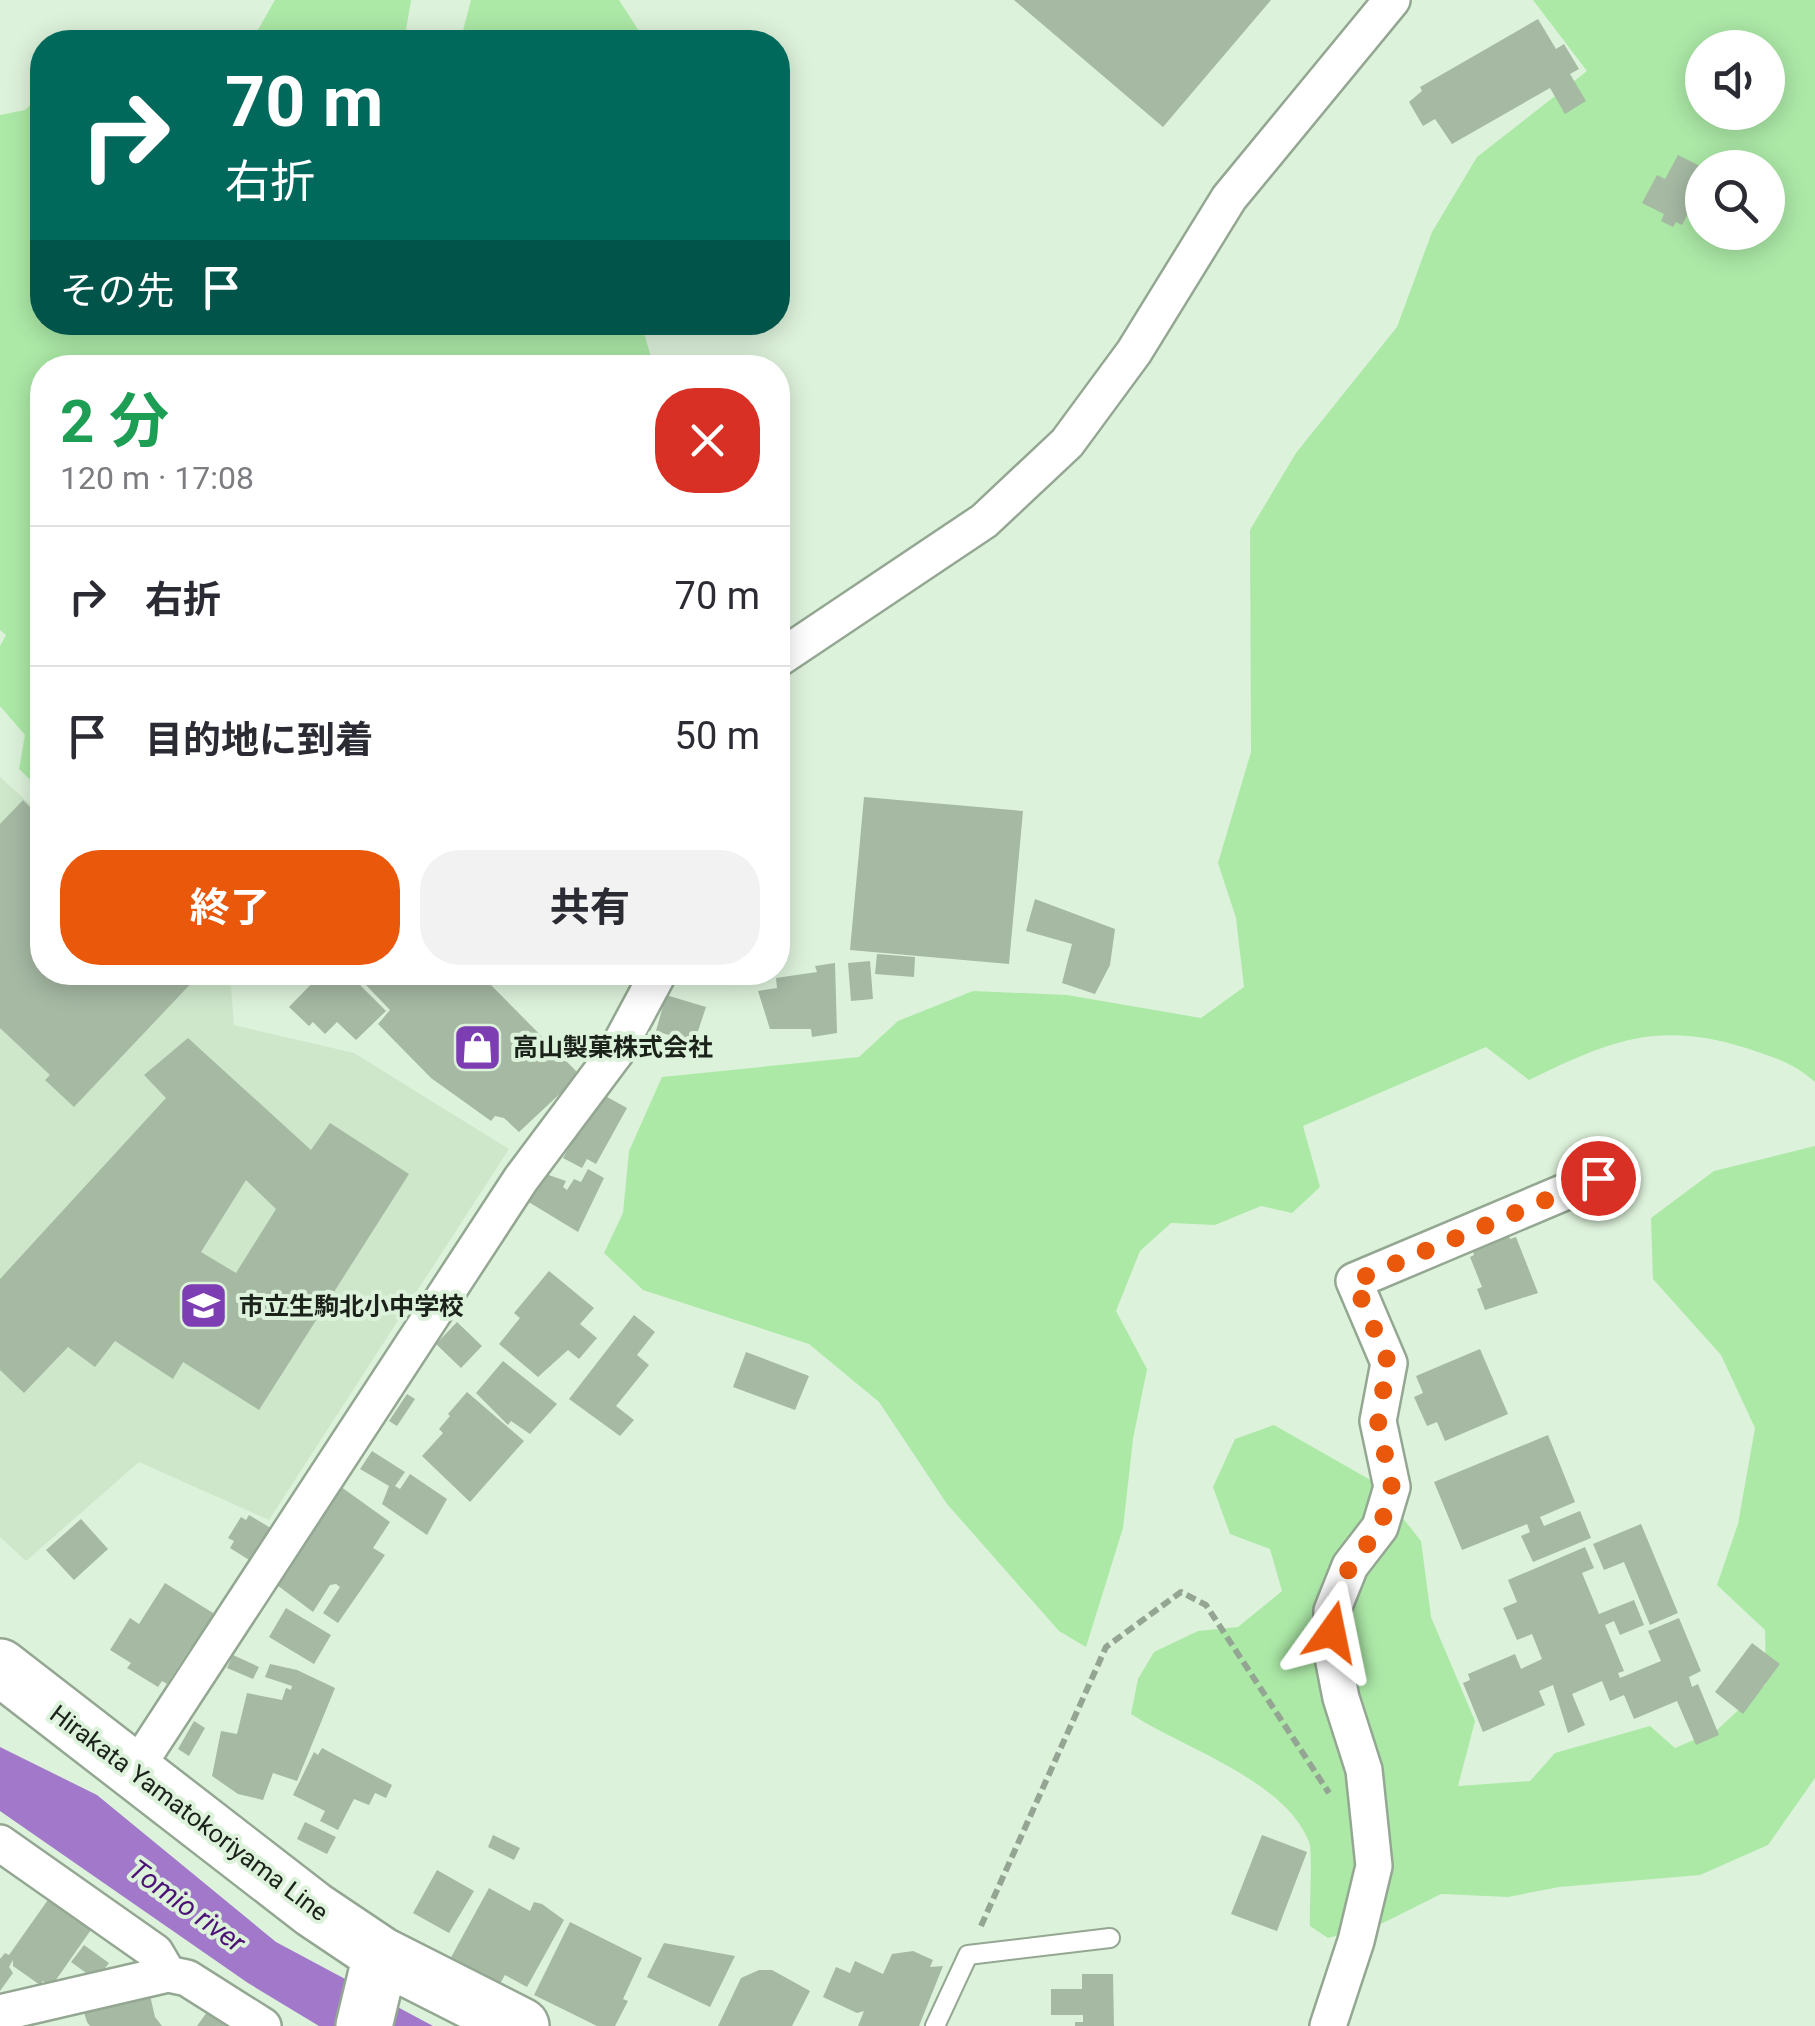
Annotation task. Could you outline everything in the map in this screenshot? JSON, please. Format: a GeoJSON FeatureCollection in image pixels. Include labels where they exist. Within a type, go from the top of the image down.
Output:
{"type":"FeatureCollection","features":[{"type":"Feature","properties":{"kind":"main road","name":"Hirakata Yamatokoriyama Line"},"geometry":{"type":"LineString","coordinates":[[0,1667],[134,1771],[373,1988],[521,2026]]}},
{"type":"Feature","properties":{"kind":"street"},"geometry":{"type":"LineString","coordinates":[[790,651],[984,521],[1067,443],[1134,352],[1229,198],[1392,0]]}},
{"type":"Feature","properties":{"kind":"street"},"geometry":{"type":"LineString","coordinates":[[134,1771],[521,1179],[616,1052],[652,985]]}},
{"type":"Feature","properties":{"kind":"street"},"geometry":{"type":"LineString","coordinates":[[1328,2026],[1356,1941],[1374,1866],[1364,1770],[1341,1698],[1332,1652],[1332,1611],[1350,1566],[1380,1528],[1392,1488],[1378,1421],[1388,1362],[1354,1281],[1598,1178]]}},
{"type":"Feature","properties":{"kind":"street"},"geometry":{"type":"LineString","coordinates":[[0,1843],[156,1952],[168,1974]]}},
{"type":"Feature","properties":{"kind":"street"},"geometry":{"type":"LineString","coordinates":[[0,2013],[168,1974],[187,1978],[263,2026]]}},
{"type":"Feature","properties":{"kind":"lane"},"geometry":{"type":"LineString","coordinates":[[935,2026],[968,1955],[1110,1938]]}},
{"type":"Feature","properties":{"kind":"path"},"geometry":{"type":"LineString","coordinates":[[968,1955],[1106,1647],[1180,1592],[1206,1605],[1343,1814],[1369,1836]]}},
{"type":"Feature","properties":{"kind":"shaded area","name":"市立生駒北小中学校"},"geometry":{"type":"Polygon","coordinates":[[[0,777],[30,804],[30,985],[229,985],[234,1025],[354,1053],[509,1149],[269,1520],[139,1462],[26,1561],[0,1537],[0,777]]]}},
{"type":"Feature","properties":{"kind":"green space"},"geometry":{"type":"Polygon","coordinates":[[[275,0],[411,0],[406,30],[258,30],[275,0]]]}},
{"type":"Feature","properties":{"kind":"green space"},"geometry":{"type":"Polygon","coordinates":[[[471,0],[619,0],[638,30],[463,30],[471,0]]]}},
{"type":"Feature","properties":{"kind":"green space"},"geometry":{"type":"Polygon","coordinates":[[[1533,0],[1815,0],[1815,1082],[1791,1065],[1765,1054],[1686,1036],[1659,1036],[1609,1045],[1529,1080],[1486,1047],[1303,1126],[1320,1187],[1292,1213],[1261,1206],[1215,1225],[1171,1223],[1140,1251],[1116,1311],[1147,1369],[1133,1439],[1123,1528],[1086,1647],[1059,1631],[947,1504],[879,1402],[809,1344],[643,1290],[604,1253],[623,1213],[629,1151],[662,1077],[859,1057],[898,1021],[973,991],[1067,995],[1201,1018],[1244,987],[1236,918],[1218,863],[1251,752],[1250,530],[1296,453],[1397,327],[1432,232],[1477,157],[1587,71],[1533,0]]]}},
{"type":"Feature","properties":{"kind":"green space"},"geometry":{"type":"Polygon","coordinates":[[[30,106],[30,335],[645,335],[650,355],[30,355],[30,780],[19,769],[25,735],[0,706],[0,646],[6,635],[0,630],[0,115],[30,106]]]}},
{"type":"Feature","properties":{"kind":"green space"},"geometry":{"type":"Polygon","coordinates":[[[1815,1146],[1815,1778],[1768,1845],[1700,1875],[1559,1887],[1508,1897],[1441,1894],[1383,1923],[1328,1938],[1310,1926],[1310,1848],[1297,1820],[1256,1783],[1131,1714],[1138,1679],[1154,1652],[1198,1631],[1238,1627],[1282,1591],[1270,1549],[1230,1534],[1213,1487],[1235,1439],[1274,1425],[1374,1482],[1421,1541],[1431,1617],[1475,1721],[1458,1786],[1530,1781],[1555,1753],[1650,1726],[1675,1748],[1717,1730],[1766,1684],[1765,1630],[1717,1585],[1738,1524],[1755,1428],[1721,1355],[1653,1279],[1651,1218],[1714,1171],[1815,1146]]]}},
{"type":"Feature","properties":{"kind":"water","name":"Tomio river"},"geometry":{"type":"Polygon","coordinates":[[[0,1747],[97,1795],[276,1942],[433,2026],[319,2026],[248,1983],[0,1811],[0,1747]]]}},
{"type":"Feature","properties":{"kind":"building"},"geometry":{"type":"Polygon","coordinates":[[[1014,0],[1271,0],[1163,127],[1014,0]]]}},
{"type":"Feature","properties":{"kind":"building"},"geometry":{"type":"Polygon","coordinates":[[[1538,19],[1556,49],[1564,44],[1579,69],[1570,74],[1586,101],[1565,114],[1550,88],[1452,144],[1435,119],[1423,126],[1409,102],[1422,91],[1420,87],[1538,19]]]}},
{"type":"Feature","properties":{"kind":"building"},"geometry":{"type":"Polygon","coordinates":[[[1678,155],[1685,158],[1682,225],[1676,222],[1673,227],[1661,221],[1664,214],[1642,203],[1657,175],[1665,179],[1678,155]]]}},
{"type":"Feature","properties":{"kind":"building"},"geometry":{"type":"Polygon","coordinates":[[[864,797],[1023,811],[1009,964],[850,950],[864,797]]]}},
{"type":"Feature","properties":{"kind":"building"},"geometry":{"type":"Polygon","coordinates":[[[23,800],[30,807],[30,985],[190,985],[74,1107],[45,1080],[50,1075],[0,1028],[0,824],[23,800]]]}},
{"type":"Feature","properties":{"kind":"building"},"geometry":{"type":"Polygon","coordinates":[[[1035,899],[1115,929],[1110,965],[1095,994],[1062,983],[1072,944],[1026,931],[1035,899]]]}},
{"type":"Feature","properties":{"kind":"building"},"geometry":{"type":"Polygon","coordinates":[[[877,954],[915,957],[914,977],[875,974],[877,954]]]}},
{"type":"Feature","properties":{"kind":"building"},"geometry":{"type":"Polygon","coordinates":[[[870,961],[873,999],[851,1001],[848,963],[870,961]]]}},
{"type":"Feature","properties":{"kind":"building"},"geometry":{"type":"Polygon","coordinates":[[[835,963],[837,1033],[812,1037],[811,1029],[770,1029],[758,991],[790,985],[790,976],[817,972],[815,966],[835,963]]]}},
{"type":"Feature","properties":{"kind":"building"},"geometry":{"type":"Polygon","coordinates":[[[310,985],[360,985],[386,1011],[356,1040],[337,1022],[325,1034],[313,1022],[309,1026],[289,1007],[310,985]]]}},
{"type":"Feature","properties":{"kind":"building"},"geometry":{"type":"Polygon","coordinates":[[[366,985],[491,985],[580,1075],[519,1132],[504,1118],[495,1116],[491,1121],[431,1078],[378,1024],[390,1010],[366,985]]]}},
{"type":"Feature","properties":{"kind":"building"},"geometry":{"type":"Polygon","coordinates":[[[666,995],[706,1007],[694,1043],[656,1031],[666,995]]]}},
{"type":"Feature","properties":{"kind":"building"},"geometry":{"type":"Polygon","coordinates":[[[188,1038],[311,1150],[330,1123],[409,1174],[259,1410],[183,1362],[173,1379],[115,1341],[95,1367],[68,1347],[24,1393],[0,1370],[0,1279],[166,1098],[144,1075],[188,1038]],[[246,1180],[201,1252],[236,1273],[276,1209],[246,1180]]]}},
{"type":"Feature","properties":{"kind":"building"},"geometry":{"type":"Polygon","coordinates":[[[600,1093],[627,1108],[596,1164],[587,1159],[582,1168],[563,1158],[600,1093]]]}},
{"type":"Feature","properties":{"kind":"building"},"geometry":{"type":"Polygon","coordinates":[[[588,1169],[604,1178],[578,1232],[527,1201],[543,1173],[566,1181],[563,1187],[567,1190],[574,1179],[581,1182],[588,1169]]]}},
{"type":"Feature","properties":{"kind":"building"},"geometry":{"type":"Polygon","coordinates":[[[1508,1234],[1510,1239],[1516,1237],[1538,1293],[1485,1310],[1477,1289],[1482,1287],[1470,1257],[1474,1255],[1472,1248],[1508,1234]]]}},
{"type":"Feature","properties":{"kind":"building"},"geometry":{"type":"Polygon","coordinates":[[[549,1271],[594,1308],[580,1324],[597,1338],[579,1359],[568,1350],[538,1377],[499,1344],[520,1318],[514,1313],[549,1271]]]}},
{"type":"Feature","properties":{"kind":"building"},"geometry":{"type":"Polygon","coordinates":[[[634,1315],[655,1332],[637,1355],[649,1365],[616,1406],[634,1420],[620,1436],[569,1399],[634,1315]]]}},
{"type":"Feature","properties":{"kind":"building"},"geometry":{"type":"Polygon","coordinates":[[[457,1322],[482,1346],[461,1368],[436,1344],[457,1322]]]}},
{"type":"Feature","properties":{"kind":"building"},"geometry":{"type":"Polygon","coordinates":[[[1480,1349],[1508,1414],[1445,1441],[1437,1422],[1427,1426],[1414,1397],[1423,1393],[1416,1376],[1480,1349]]]}},
{"type":"Feature","properties":{"kind":"building"},"geometry":{"type":"Polygon","coordinates":[[[746,1352],[809,1376],[795,1410],[733,1387],[746,1352]]]}},
{"type":"Feature","properties":{"kind":"building"},"geometry":{"type":"Polygon","coordinates":[[[503,1361],[557,1404],[530,1434],[511,1421],[508,1425],[476,1393],[503,1361]]]}},
{"type":"Feature","properties":{"kind":"building"},"geometry":{"type":"Polygon","coordinates":[[[467,1392],[524,1441],[470,1502],[422,1456],[443,1433],[439,1429],[467,1392]]]}},
{"type":"Feature","properties":{"kind":"building"},"geometry":{"type":"Polygon","coordinates":[[[407,1394],[415,1399],[397,1426],[389,1421],[407,1394]]]}},
{"type":"Feature","properties":{"kind":"building"},"geometry":{"type":"Polygon","coordinates":[[[1548,1435],[1575,1502],[1540,1517],[1544,1526],[1580,1511],[1591,1538],[1533,1562],[1521,1536],[1530,1532],[1527,1524],[1462,1550],[1434,1482],[1548,1435]]]}},
{"type":"Feature","properties":{"kind":"building"},"geometry":{"type":"Polygon","coordinates":[[[372,1451],[405,1472],[395,1486],[400,1489],[410,1474],[447,1499],[427,1535],[382,1504],[389,1486],[360,1469],[372,1451]]]}},
{"type":"Feature","properties":{"kind":"building"},"geometry":{"type":"Polygon","coordinates":[[[337,1484],[390,1522],[373,1548],[385,1555],[338,1623],[323,1613],[340,1587],[336,1584],[330,1585],[313,1612],[277,1585],[337,1484]]]}},
{"type":"Feature","properties":{"kind":"building"},"geometry":{"type":"Polygon","coordinates":[[[249,1515],[274,1530],[254,1563],[230,1548],[234,1541],[228,1538],[241,1517],[246,1520],[249,1515]]]}},
{"type":"Feature","properties":{"kind":"building"},"geometry":{"type":"Polygon","coordinates":[[[81,1519],[108,1549],[74,1580],[46,1550],[81,1519]]]}},
{"type":"Feature","properties":{"kind":"building"},"geometry":{"type":"Polygon","coordinates":[[[1641,1524],[1678,1613],[1650,1625],[1624,1562],[1604,1570],[1593,1544],[1641,1524]]]}},
{"type":"Feature","properties":{"kind":"building"},"geometry":{"type":"Polygon","coordinates":[[[1585,1547],[1594,1568],[1582,1573],[1599,1614],[1634,1600],[1644,1625],[1620,1635],[1614,1621],[1605,1625],[1624,1671],[1618,1673],[1620,1678],[1661,1661],[1648,1631],[1679,1618],[1701,1671],[1689,1677],[1692,1687],[1698,1684],[1719,1735],[1696,1745],[1677,1701],[1634,1719],[1624,1695],[1610,1701],[1602,1681],[1572,1694],[1585,1725],[1568,1733],[1553,1685],[1539,1691],[1545,1705],[1483,1732],[1463,1683],[1470,1680],[1468,1674],[1515,1654],[1521,1669],[1542,1659],[1532,1634],[1517,1640],[1503,1608],[1517,1602],[1508,1580],[1585,1547]]]}},
{"type":"Feature","properties":{"kind":"building"},"geometry":{"type":"Polygon","coordinates":[[[165,1583],[213,1613],[216,1620],[197,1651],[191,1647],[167,1684],[162,1681],[158,1687],[127,1668],[131,1663],[110,1650],[130,1618],[139,1624],[165,1583]]]}},
{"type":"Feature","properties":{"kind":"building"},"geometry":{"type":"Polygon","coordinates":[[[286,1608],[331,1635],[314,1664],[269,1637],[286,1608]]]}},
{"type":"Feature","properties":{"kind":"building"},"geometry":{"type":"Polygon","coordinates":[[[1752,1643],[1780,1664],[1743,1714],[1715,1692],[1752,1643]]]}},
{"type":"Feature","properties":{"kind":"building"},"geometry":{"type":"Polygon","coordinates":[[[233,1655],[259,1667],[253,1679],[227,1668],[233,1655]]]}},
{"type":"Feature","properties":{"kind":"building"},"geometry":{"type":"Polygon","coordinates":[[[270,1664],[297,1670],[335,1688],[297,1781],[273,1773],[263,1800],[238,1794],[212,1776],[221,1731],[237,1734],[247,1693],[282,1700],[286,1688],[291,1690],[292,1686],[265,1677],[270,1664]]]}},
{"type":"Feature","properties":{"kind":"building"},"geometry":{"type":"Polygon","coordinates":[[[194,1721],[205,1728],[189,1756],[178,1749],[194,1721]]]}},
{"type":"Feature","properties":{"kind":"building"},"geometry":{"type":"Polygon","coordinates":[[[322,1748],[392,1785],[386,1798],[375,1793],[369,1805],[354,1799],[338,1830],[320,1821],[325,1811],[293,1795],[314,1752],[318,1755],[322,1748]]]}},
{"type":"Feature","properties":{"kind":"building"},"geometry":{"type":"Polygon","coordinates":[[[305,1822],[336,1837],[327,1854],[297,1839],[305,1822]]]}},
{"type":"Feature","properties":{"kind":"building"},"geometry":{"type":"Polygon","coordinates":[[[493,1835],[520,1848],[514,1860],[488,1847],[493,1835]]]}},
{"type":"Feature","properties":{"kind":"building"},"geometry":{"type":"Polygon","coordinates":[[[1262,1835],[1307,1852],[1277,1931],[1231,1914],[1262,1835]]]}},
{"type":"Feature","properties":{"kind":"building"},"geometry":{"type":"Polygon","coordinates":[[[437,1870],[474,1891],[449,1933],[413,1913],[437,1870]]]}},
{"type":"Feature","properties":{"kind":"building"},"geometry":{"type":"Polygon","coordinates":[[[489,1888],[530,1911],[534,1902],[542,1904],[564,1920],[527,1987],[505,1975],[498,1987],[449,1961],[489,1888]]]}},
{"type":"Feature","properties":{"kind":"building"},"geometry":{"type":"Polygon","coordinates":[[[50,1897],[93,1927],[51,1987],[43,1981],[40,1985],[13,1966],[13,1960],[9,1967],[13,1973],[0,1991],[0,1959],[5,1953],[9,1955],[50,1897]]]}},
{"type":"Feature","properties":{"kind":"building"},"geometry":{"type":"Polygon","coordinates":[[[570,1922],[642,1958],[615,2026],[597,2026],[534,1995],[570,1922]]]}},
{"type":"Feature","properties":{"kind":"building"},"geometry":{"type":"Polygon","coordinates":[[[664,1943],[735,1956],[710,2007],[647,1977],[664,1943]]]}},
{"type":"Feature","properties":{"kind":"building"},"geometry":{"type":"Polygon","coordinates":[[[84,1945],[109,1963],[96,1980],[71,1962],[84,1945]]]}},
{"type":"Feature","properties":{"kind":"building"},"geometry":{"type":"Polygon","coordinates":[[[913,1951],[933,1960],[930,1967],[943,1966],[919,2026],[858,2026],[864,2011],[857,2013],[823,1997],[836,1967],[850,1973],[855,1961],[883,1974],[892,1954],[913,1951]]]}},
{"type":"Feature","properties":{"kind":"building"},"geometry":{"type":"Polygon","coordinates":[[[759,1970],[772,1970],[810,1991],[792,2026],[718,2026],[741,1978],[759,1970]]]}},
{"type":"Feature","properties":{"kind":"building"},"geometry":{"type":"Polygon","coordinates":[[[1082,1974],[1113,1974],[1114,2026],[1075,2026],[1075,2022],[1083,2022],[1083,2015],[1051,2015],[1051,1989],[1082,1989],[1082,1974]]]}},
{"type":"Feature","properties":{"kind":"building"},"geometry":{"type":"Polygon","coordinates":[[[149,1991],[155,2017],[162,2026],[90,2026],[87,2022],[83,2009],[149,1991]]]}},
{"type":"Feature","properties":{"kind":"building"},"geometry":{"type":"Polygon","coordinates":[[[210,2008],[235,2026],[197,2026],[210,2008]]]}},
{"type":"Feature","properties":{"kind":"place","name":"高山製菓株式会社"},"geometry":{"type":"Point","coordinates":[478,1047]}},
{"type":"Feature","properties":{"kind":"place","name":"市立生駒北小中学校"},"geometry":{"type":"Point","coordinates":[204,1306]}},
{"type":"Feature","properties":{"kind":"route"},"geometry":{"type":"LineString","coordinates":[[1332,1632],[1332,1611],[1350,1566],[1380,1528],[1392,1488],[1378,1421],[1388,1362],[1354,1281],[1598,1178]]}}]}
